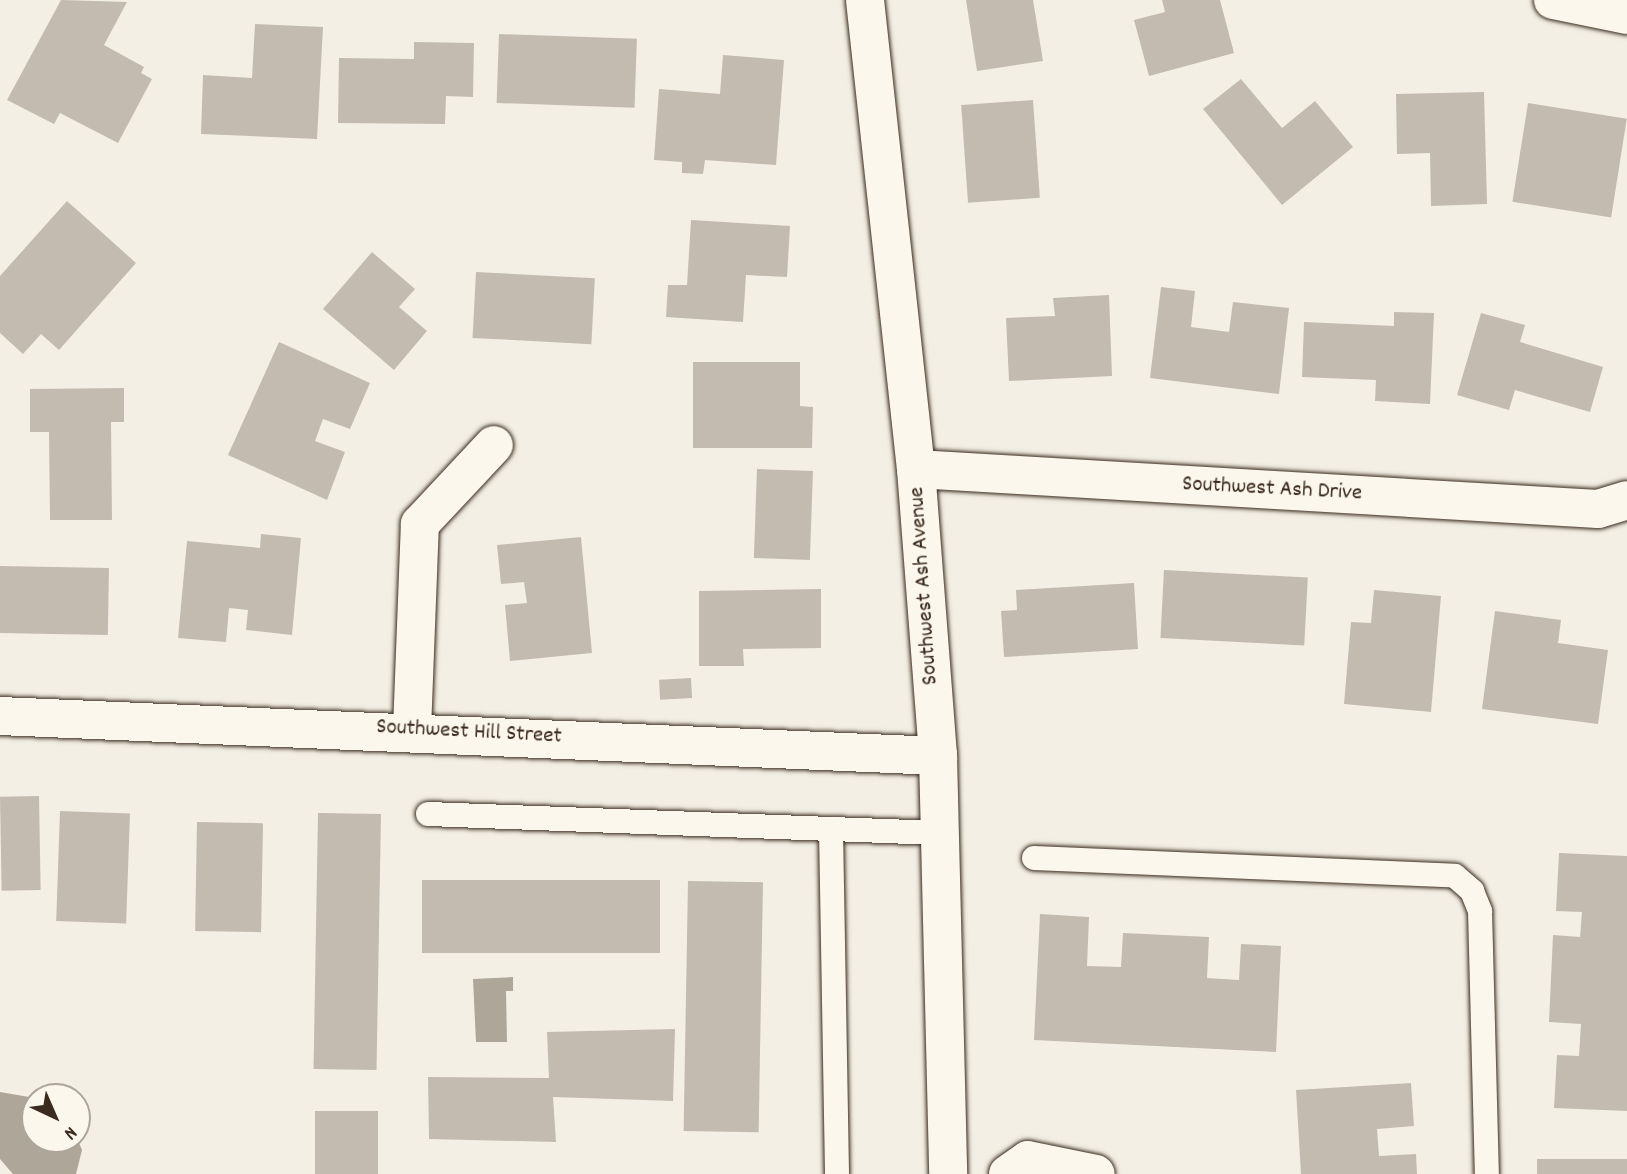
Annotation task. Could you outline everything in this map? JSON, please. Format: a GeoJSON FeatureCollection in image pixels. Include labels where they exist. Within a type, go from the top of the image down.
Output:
{"type":"FeatureCollection","features":[{"type":"Feature","properties":{"kind":"street","name":"Southwest Ash Avenue"},"geometry":{"type":"LineString","coordinates":[[865,0],[916,469],[938,756],[948,1174]]}},
{"type":"Feature","properties":{"kind":"street"},"geometry":{"type":"LineString","coordinates":[[1553,0],[1627,15]]}},
{"type":"Feature","properties":{"kind":"street"},"geometry":{"type":"LineString","coordinates":[[412,730],[420,524],[494,444]]}},
{"type":"Feature","properties":{"kind":"street","name":"Southwest Ash Drive"},"geometry":{"type":"LineString","coordinates":[[916,469],[1598,509],[1627,500]]}},
{"type":"Feature","properties":{"kind":"street","name":"Southwest Hill Street"},"geometry":{"type":"LineString","coordinates":[[0,716],[412,730],[938,756]]}},
{"type":"Feature","properties":{"kind":"street"},"geometry":{"type":"LineString","coordinates":[[1007,1174],[1028,1160],[1096,1174]]}},
{"type":"Feature","properties":{"kind":"lane"},"geometry":{"type":"LineString","coordinates":[[428,814],[940,833]]}},
{"type":"Feature","properties":{"kind":"lane"},"geometry":{"type":"LineString","coordinates":[[831,829],[837,1174]]}},
{"type":"Feature","properties":{"kind":"lane"},"geometry":{"type":"LineString","coordinates":[[1034,858],[1455,876],[1472,891],[1480,911],[1487,1174]]}},
{"type":"Feature","properties":{"kind":"shaded area"},"geometry":{"type":"Polygon","coordinates":[[[513,977],[513,991],[506,991],[507,1042],[476,1042],[473,979],[513,977]]]}},
{"type":"Feature","properties":{"kind":"shaded area"},"geometry":{"type":"Polygon","coordinates":[[[0,1092],[21,1096],[21,1153],[81,1153],[76,1174],[13,1174],[0,1159],[0,1092]]]}},
{"type":"Feature","properties":{"kind":"building"},"geometry":{"type":"Polygon","coordinates":[[[61,0],[127,2],[104,45],[144,67],[141,73],[152,79],[118,143],[60,113],[54,124],[7,100],[61,0]]]}},
{"type":"Feature","properties":{"kind":"building"},"geometry":{"type":"Polygon","coordinates":[[[966,0],[1033,0],[1043,61],[977,71],[966,0]]]}},
{"type":"Feature","properties":{"kind":"building"},"geometry":{"type":"Polygon","coordinates":[[[1162,0],[1220,0],[1234,53],[1149,76],[1134,20],[1165,12],[1162,0]]]}},
{"type":"Feature","properties":{"kind":"building"},"geometry":{"type":"Polygon","coordinates":[[[255,24],[323,27],[317,139],[201,134],[203,75],[252,78],[255,24]]]}},
{"type":"Feature","properties":{"kind":"building"},"geometry":{"type":"Polygon","coordinates":[[[499,34],[637,39],[635,108],[497,103],[499,34]]]}},
{"type":"Feature","properties":{"kind":"building"},"geometry":{"type":"Polygon","coordinates":[[[414,42],[474,43],[473,97],[446,96],[445,124],[338,123],[339,58],[414,59],[414,42]]]}},
{"type":"Feature","properties":{"kind":"building"},"geometry":{"type":"Polygon","coordinates":[[[723,55],[784,60],[776,165],[705,160],[703,174],[682,173],[682,162],[654,160],[659,89],[720,94],[723,55]]]}},
{"type":"Feature","properties":{"kind":"building"},"geometry":{"type":"Polygon","coordinates":[[[1241,79],[1282,128],[1315,101],[1353,147],[1282,205],[1203,109],[1241,79]]]}},
{"type":"Feature","properties":{"kind":"building"},"geometry":{"type":"Polygon","coordinates":[[[1484,92],[1487,204],[1431,206],[1430,153],[1397,154],[1396,94],[1484,92]]]}},
{"type":"Feature","properties":{"kind":"building"},"geometry":{"type":"Polygon","coordinates":[[[1033,100],[1040,198],[968,203],[961,105],[1033,100]]]}},
{"type":"Feature","properties":{"kind":"building"},"geometry":{"type":"Polygon","coordinates":[[[1528,103],[1627,119],[1611,217],[1512,202],[1528,103]]]}},
{"type":"Feature","properties":{"kind":"building"},"geometry":{"type":"Polygon","coordinates":[[[67,201],[136,263],[59,350],[41,334],[23,354],[0,333],[0,276],[67,201]]]}},
{"type":"Feature","properties":{"kind":"building"},"geometry":{"type":"Polygon","coordinates":[[[691,220],[790,226],[787,277],[746,275],[743,322],[666,317],[668,285],[687,285],[691,220]]]}},
{"type":"Feature","properties":{"kind":"building"},"geometry":{"type":"Polygon","coordinates":[[[372,252],[415,289],[399,307],[427,331],[394,370],[323,309],[372,252]]]}},
{"type":"Feature","properties":{"kind":"building"},"geometry":{"type":"Polygon","coordinates":[[[476,272],[595,278],[591,344],[473,338],[476,272]]]}},
{"type":"Feature","properties":{"kind":"building"},"geometry":{"type":"Polygon","coordinates":[[[1161,287],[1195,291],[1191,327],[1229,332],[1233,302],[1289,308],[1279,394],[1150,378],[1161,287]]]}},
{"type":"Feature","properties":{"kind":"building"},"geometry":{"type":"Polygon","coordinates":[[[1109,295],[1112,376],[1009,381],[1006,318],[1055,316],[1053,298],[1109,295]]]}},
{"type":"Feature","properties":{"kind":"building"},"geometry":{"type":"Polygon","coordinates":[[[1394,312],[1434,313],[1430,404],[1375,401],[1376,380],[1302,377],[1304,322],[1394,326],[1394,312]]]}},
{"type":"Feature","properties":{"kind":"building"},"geometry":{"type":"Polygon","coordinates":[[[1481,313],[1525,325],[1520,342],[1603,367],[1590,412],[1515,390],[1509,410],[1457,395],[1481,313]]]}},
{"type":"Feature","properties":{"kind":"building"},"geometry":{"type":"Polygon","coordinates":[[[279,342],[370,383],[350,429],[323,419],[315,441],[345,452],[327,500],[228,455],[279,342]]]}},
{"type":"Feature","properties":{"kind":"building"},"geometry":{"type":"Polygon","coordinates":[[[693,362],[800,362],[800,406],[813,407],[812,448],[693,448],[693,362]]]}},
{"type":"Feature","properties":{"kind":"building"},"geometry":{"type":"Polygon","coordinates":[[[124,388],[124,422],[111,422],[112,520],[50,520],[49,432],[30,432],[30,389],[124,388]]]}},
{"type":"Feature","properties":{"kind":"building"},"geometry":{"type":"Polygon","coordinates":[[[757,469],[813,471],[810,560],[754,558],[757,469]]]}},
{"type":"Feature","properties":{"kind":"building"},"geometry":{"type":"Polygon","coordinates":[[[261,534],[301,538],[292,635],[246,630],[248,610],[229,608],[226,642],[178,638],[187,541],[260,548],[261,534]]]}},
{"type":"Feature","properties":{"kind":"building"},"geometry":{"type":"Polygon","coordinates":[[[581,537],[592,653],[510,661],[505,605],[527,603],[524,582],[501,584],[497,545],[581,537]]]}},
{"type":"Feature","properties":{"kind":"building"},"geometry":{"type":"Polygon","coordinates":[[[0,566],[109,568],[108,635],[0,633],[0,566]]]}},
{"type":"Feature","properties":{"kind":"building"},"geometry":{"type":"Polygon","coordinates":[[[1164,570],[1308,578],[1304,645],[1160,638],[1164,570]]]}},
{"type":"Feature","properties":{"kind":"building"},"geometry":{"type":"Polygon","coordinates":[[[1134,583],[1138,649],[1004,657],[1001,611],[1017,610],[1016,590],[1134,583]]]}},
{"type":"Feature","properties":{"kind":"building"},"geometry":{"type":"Polygon","coordinates":[[[821,589],[821,648],[743,649],[744,666],[699,666],[699,591],[821,589]]]}},
{"type":"Feature","properties":{"kind":"building"},"geometry":{"type":"Polygon","coordinates":[[[1374,590],[1441,596],[1431,712],[1344,704],[1351,622],[1371,623],[1374,590]]]}},
{"type":"Feature","properties":{"kind":"building"},"geometry":{"type":"Polygon","coordinates":[[[1495,611],[1561,620],[1558,643],[1608,650],[1598,724],[1482,709],[1495,611]]]}},
{"type":"Feature","properties":{"kind":"building"},"geometry":{"type":"Polygon","coordinates":[[[691,678],[692,698],[660,700],[659,680],[691,678]]]}},
{"type":"Feature","properties":{"kind":"building"},"geometry":{"type":"Polygon","coordinates":[[[39,796],[41,890],[2,891],[0,797],[39,796]]]}},
{"type":"Feature","properties":{"kind":"building"},"geometry":{"type":"Polygon","coordinates":[[[60,811],[130,813],[126,923],[56,921],[60,811]]]}},
{"type":"Feature","properties":{"kind":"building"},"geometry":{"type":"Polygon","coordinates":[[[318,813],[381,814],[377,1070],[314,1069],[318,813]]]}},
{"type":"Feature","properties":{"kind":"building"},"geometry":{"type":"Polygon","coordinates":[[[197,822],[263,823],[261,932],[195,931],[197,822]]]}},
{"type":"Feature","properties":{"kind":"building"},"geometry":{"type":"Polygon","coordinates":[[[1559,853],[1627,856],[1627,1111],[1554,1108],[1557,1055],[1579,1056],[1581,1024],[1549,1022],[1553,935],[1580,937],[1582,912],[1556,911],[1559,853]]]}},
{"type":"Feature","properties":{"kind":"building"},"geometry":{"type":"Polygon","coordinates":[[[422,880],[660,880],[660,953],[422,953],[422,880]]]}},
{"type":"Feature","properties":{"kind":"building"},"geometry":{"type":"Polygon","coordinates":[[[688,881],[763,882],[759,1132],[684,1131],[688,881]]]}},
{"type":"Feature","properties":{"kind":"building"},"geometry":{"type":"Polygon","coordinates":[[[1040,914],[1089,917],[1087,966],[1121,967],[1123,933],[1209,937],[1207,978],[1239,980],[1241,944],[1281,946],[1276,1052],[1034,1040],[1040,914]]]}},
{"type":"Feature","properties":{"kind":"building"},"geometry":{"type":"Polygon","coordinates":[[[675,1029],[673,1101],[553,1097],[556,1142],[429,1139],[428,1077],[549,1078],[547,1032],[675,1029]]]}},
{"type":"Feature","properties":{"kind":"building"},"geometry":{"type":"Polygon","coordinates":[[[1411,1083],[1414,1126],[1377,1129],[1379,1156],[1416,1154],[1417,1174],[1301,1174],[1296,1090],[1411,1083]]]}},
{"type":"Feature","properties":{"kind":"building"},"geometry":{"type":"Polygon","coordinates":[[[315,1111],[378,1111],[378,1174],[315,1174],[315,1111]]]}},
{"type":"Feature","properties":{"kind":"building"},"geometry":{"type":"Polygon","coordinates":[[[1537,1159],[1627,1159],[1627,1174],[1537,1174],[1537,1159]]]}}]}
